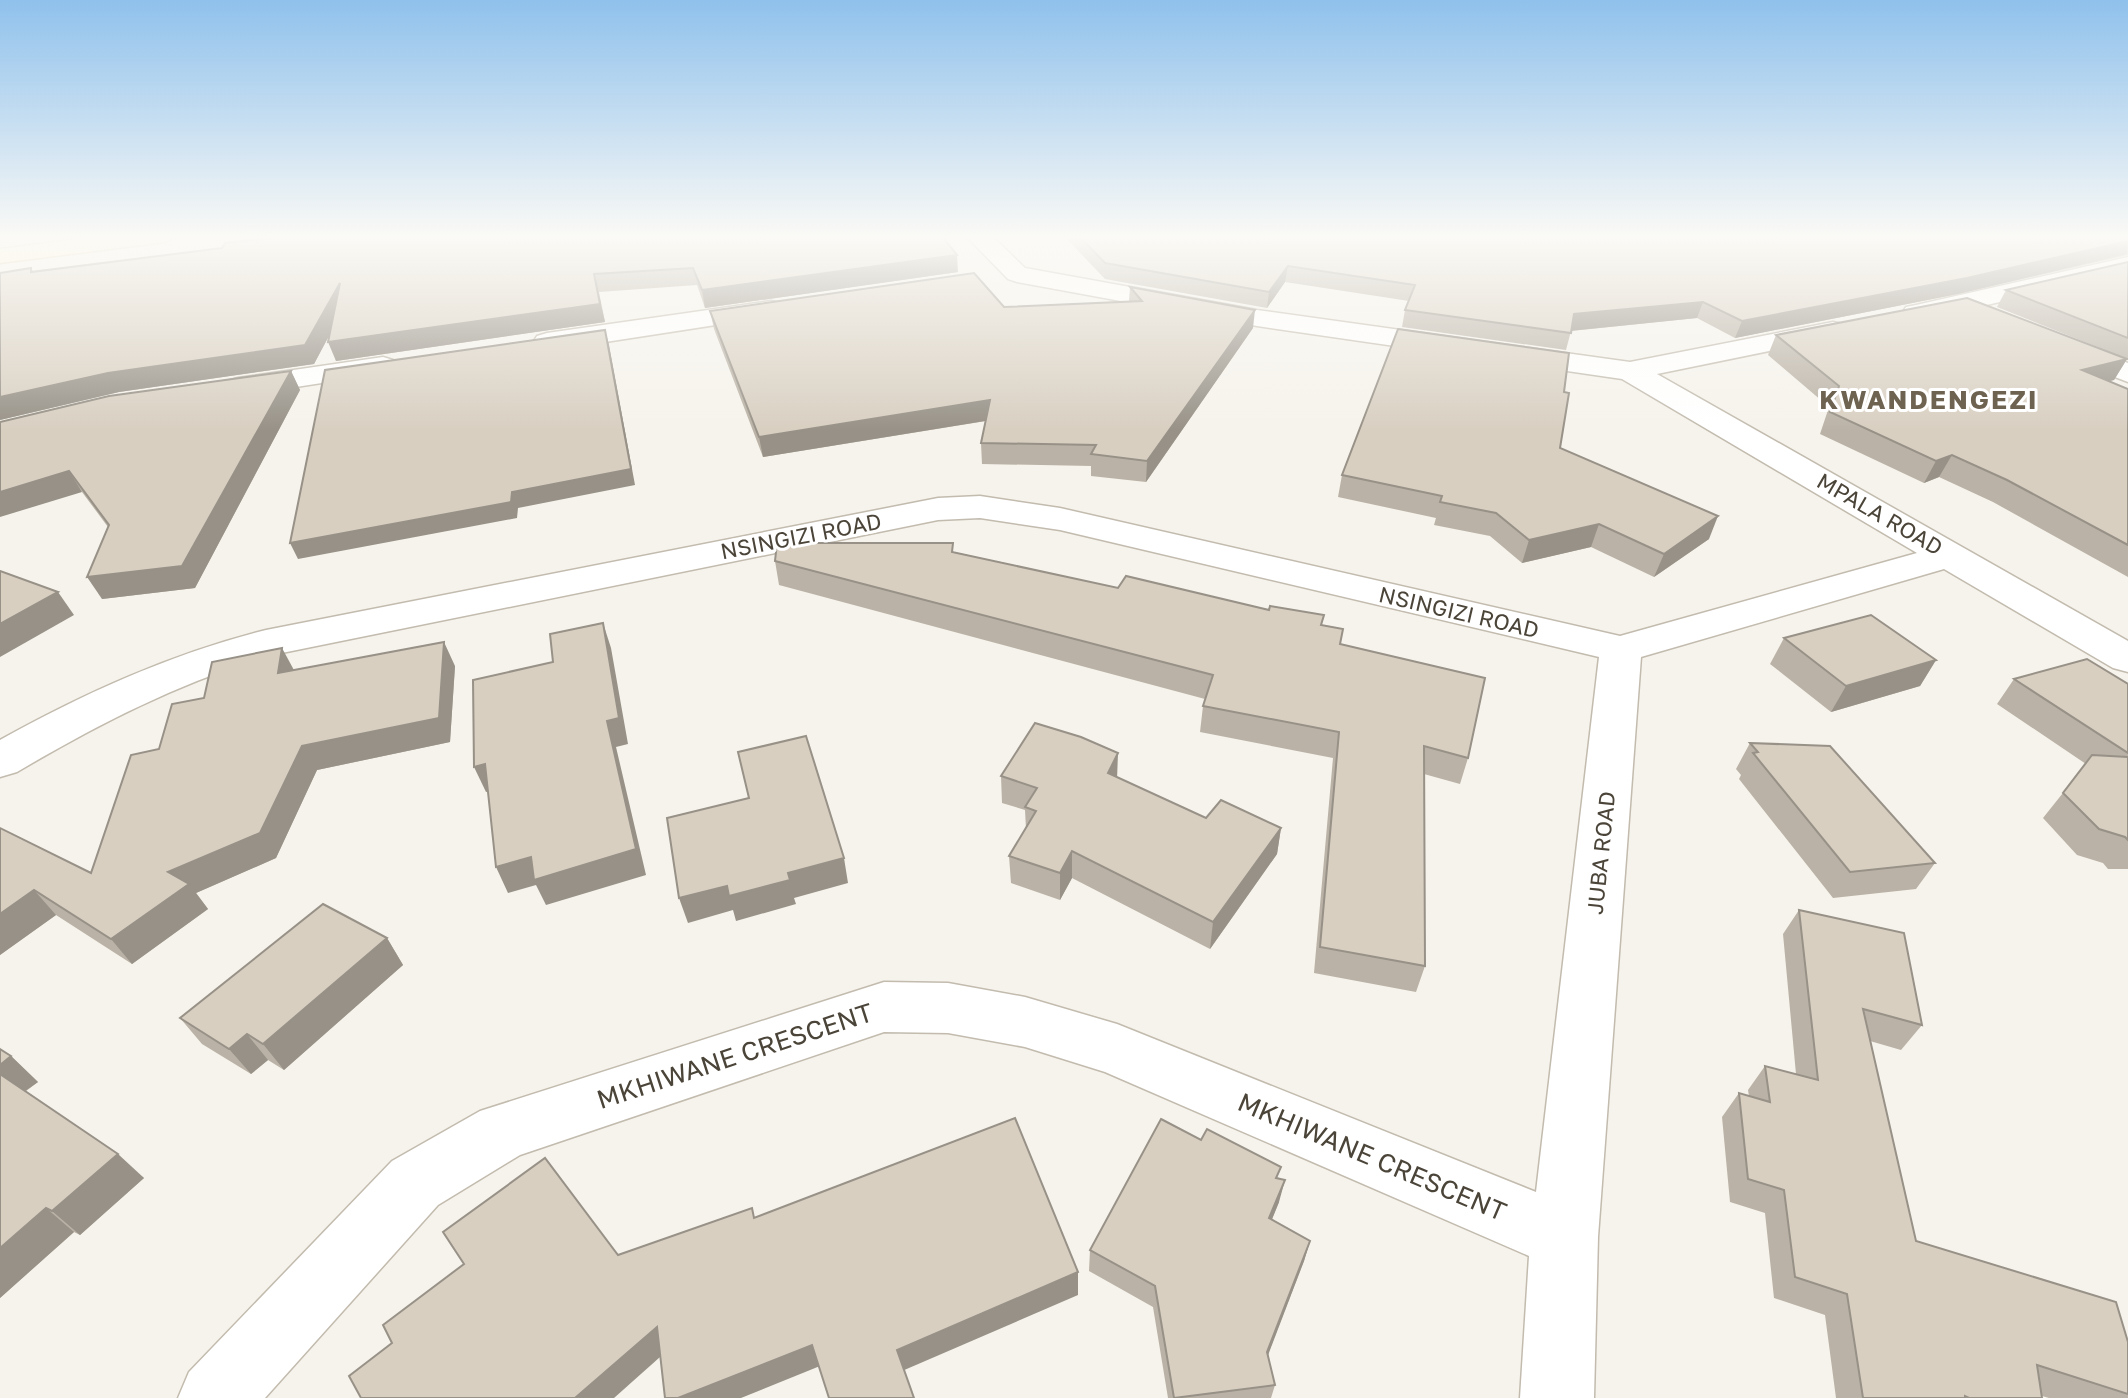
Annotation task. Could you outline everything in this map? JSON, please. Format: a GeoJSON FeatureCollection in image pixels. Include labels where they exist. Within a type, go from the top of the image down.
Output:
{"type":"FeatureCollection","features":[{"type":"Feature","properties":{"kind":"street"},"geometry":{"type":"LineString","coordinates":[[1160,300],[1257,318],[1630,371],[1865,324]]}},
{"type":"Feature","properties":{"kind":"street"},"geometry":{"type":"LineString","coordinates":[[1896,317],[1979,300]]}},
{"type":"Feature","properties":{"kind":"street"},"geometry":{"type":"LineString","coordinates":[[1959,305],[2001,322]]}},
{"type":"Feature","properties":{"kind":"street"},"geometry":{"type":"LineString","coordinates":[[513,347],[797,306]]}},
{"type":"Feature","properties":{"kind":"street"},"geometry":{"type":"LineString","coordinates":[[2043,339],[2128,373]]}},
{"type":"Feature","properties":{"kind":"street"},"geometry":{"type":"LineString","coordinates":[[214,390],[403,363]]}},
{"type":"Feature","properties":{"kind":"street","name":"MPALA ROAD"},"geometry":{"type":"LineString","coordinates":[[1630,371],[2128,659]]}},
{"type":"Feature","properties":{"kind":"street","name":"NSINGIZI ROAD"},"geometry":{"type":"LineString","coordinates":[[0,761],[107,700],[204,659],[266,643],[938,509],[980,507],[1060,519],[1621,649]]}},
{"type":"Feature","properties":{"kind":"street"},"geometry":{"type":"LineString","coordinates":[[1621,649],[1951,555]]}},
{"type":"Feature","properties":{"kind":"street","name":"JUBA ROAD"},"geometry":{"type":"LineString","coordinates":[[1557,1398],[1564,1237],[1621,649]]}},
{"type":"Feature","properties":{"kind":"street","name":"MKHIWANE CRESCENT"},"geometry":{"type":"LineString","coordinates":[[215,1398],[415,1183],[451,1158],[502,1132],[884,1007],[948,1008],[1025,1022],[1117,1050],[1564,1237]]}},
{"type":"Feature","properties":{"kind":"building"},"geometry":{"type":"Polygon","coordinates":[[[0,300],[330,300],[305,345],[108,373],[0,397],[0,300]]]}},
{"type":"Feature","properties":{"kind":"building"},"geometry":{"type":"Polygon","coordinates":[[[336,300],[599,300],[600,304],[328,342],[336,300]]]}},
{"type":"Feature","properties":{"kind":"building"},"geometry":{"type":"Polygon","coordinates":[[[785,300],[998,300],[1004,307],[1202,300],[1255,310],[1147,461],[1091,454],[1096,445],[981,443],[990,400],[759,437],[710,311],[785,300]]]}},
{"type":"Feature","properties":{"kind":"building"},"geometry":{"type":"Polygon","coordinates":[[[1409,300],[1851,300],[1742,321],[1703,302],[1574,314],[1571,333],[1405,310],[1409,300]]]}},
{"type":"Feature","properties":{"kind":"building"},"geometry":{"type":"Polygon","coordinates":[[[1955,300],[1973,300],[2127,359],[2082,370],[2128,389],[2128,545],[2007,480],[1952,455],[1936,461],[1830,412],[1839,386],[1776,335],[1955,300]]]}},
{"type":"Feature","properties":{"kind":"building"},"geometry":{"type":"Polygon","coordinates":[[[2032,300],[2128,300],[2128,338],[2032,300]]]}},
{"type":"Feature","properties":{"kind":"building"},"geometry":{"type":"Polygon","coordinates":[[[1398,329],[1569,353],[1564,392],[1569,393],[1560,448],[1718,516],[1664,554],[1599,524],[1529,540],[1496,513],[1440,502],[1442,496],[1342,475],[1398,329]]]}},
{"type":"Feature","properties":{"kind":"building"},"geometry":{"type":"Polygon","coordinates":[[[605,330],[631,469],[512,492],[511,502],[290,543],[325,370],[605,330]]]}},
{"type":"Feature","properties":{"kind":"building"},"geometry":{"type":"Polygon","coordinates":[[[291,371],[182,566],[87,577],[109,525],[69,471],[0,492],[0,422],[109,396],[291,371]]]}},
{"type":"Feature","properties":{"kind":"building"},"geometry":{"type":"Polygon","coordinates":[[[777,543],[953,543],[952,552],[1118,588],[1126,576],[1269,610],[1270,606],[1324,615],[1321,625],[1343,629],[1340,644],[1485,678],[1468,758],[1424,746],[1425,966],[1320,947],[1339,732],[1203,706],[1213,675],[775,561],[777,543]]]}},
{"type":"Feature","properties":{"kind":"building"},"geometry":{"type":"Polygon","coordinates":[[[0,571],[58,592],[0,624],[0,571]]]}},
{"type":"Feature","properties":{"kind":"building"},"geometry":{"type":"Polygon","coordinates":[[[1871,615],[1936,660],[1846,686],[1784,638],[1871,615]]]}},
{"type":"Feature","properties":{"kind":"building"},"geometry":{"type":"Polygon","coordinates":[[[603,623],[619,718],[607,721],[636,849],[534,880],[531,857],[496,867],[485,764],[474,767],[473,680],[553,662],[550,634],[603,623]]]}},
{"type":"Feature","properties":{"kind":"building"},"geometry":{"type":"Polygon","coordinates":[[[444,642],[439,718],[302,746],[260,833],[168,872],[189,884],[111,939],[34,890],[0,914],[0,828],[91,873],[131,755],[159,749],[172,704],[204,698],[212,662],[282,648],[278,673],[444,642]]]}},
{"type":"Feature","properties":{"kind":"building"},"geometry":{"type":"Polygon","coordinates":[[[2087,659],[2128,684],[2128,753],[2014,679],[2087,659]]]}},
{"type":"Feature","properties":{"kind":"building"},"geometry":{"type":"Polygon","coordinates":[[[1035,723],[1081,737],[1118,753],[1108,773],[1206,818],[1221,800],[1281,828],[1213,922],[1072,851],[1060,873],[1009,856],[1036,811],[1025,807],[1037,788],[1001,776],[1035,723]]]}},
{"type":"Feature","properties":{"kind":"building"},"geometry":{"type":"Polygon","coordinates":[[[806,736],[844,858],[788,873],[790,880],[729,896],[727,886],[679,898],[667,818],[749,798],[738,752],[806,736]]]}},
{"type":"Feature","properties":{"kind":"building"},"geometry":{"type":"Polygon","coordinates":[[[1750,743],[1830,746],[1935,863],[1850,872],[1753,753],[1758,752],[1750,743]]]}},
{"type":"Feature","properties":{"kind":"building"},"geometry":{"type":"Polygon","coordinates":[[[2092,755],[2128,757],[2128,840],[2099,829],[2063,793],[2092,755]]]}},
{"type":"Feature","properties":{"kind":"building"},"geometry":{"type":"Polygon","coordinates":[[[323,904],[387,938],[263,1044],[247,1034],[229,1049],[180,1018],[323,904]]]}},
{"type":"Feature","properties":{"kind":"building"},"geometry":{"type":"Polygon","coordinates":[[[1799,910],[1904,933],[1922,1025],[1863,1009],[1916,1241],[2116,1302],[2128,1342],[2128,1394],[2037,1365],[2042,1398],[1863,1398],[1847,1294],[1795,1277],[1784,1190],[1748,1179],[1739,1093],[1770,1102],[1765,1066],[1818,1080],[1799,910]]]}},
{"type":"Feature","properties":{"kind":"building"},"geometry":{"type":"Polygon","coordinates":[[[0,1049],[11,1056],[0,1065],[0,1049]]]}},
{"type":"Feature","properties":{"kind":"building"},"geometry":{"type":"Polygon","coordinates":[[[0,1074],[118,1154],[52,1211],[46,1208],[0,1248],[0,1074]]]}},
{"type":"Feature","properties":{"kind":"building"},"geometry":{"type":"Polygon","coordinates":[[[1015,1118],[1078,1272],[897,1350],[914,1398],[829,1398],[812,1345],[678,1398],[665,1398],[657,1327],[575,1398],[361,1398],[349,1376],[392,1343],[383,1325],[464,1264],[443,1232],[545,1158],[618,1255],[752,1208],[754,1218],[1015,1118]]]}},
{"type":"Feature","properties":{"kind":"building"},"geometry":{"type":"Polygon","coordinates":[[[1161,1119],[1201,1140],[1207,1129],[1281,1167],[1276,1178],[1285,1180],[1269,1218],[1310,1241],[1267,1352],[1275,1385],[1174,1398],[1155,1286],[1090,1250],[1161,1119]]]}},
{"type":"Feature","properties":{"kind":"district","name":"KWANDENGEZI"},"geometry":{"type":"Point","coordinates":[1929,400]}}]}
